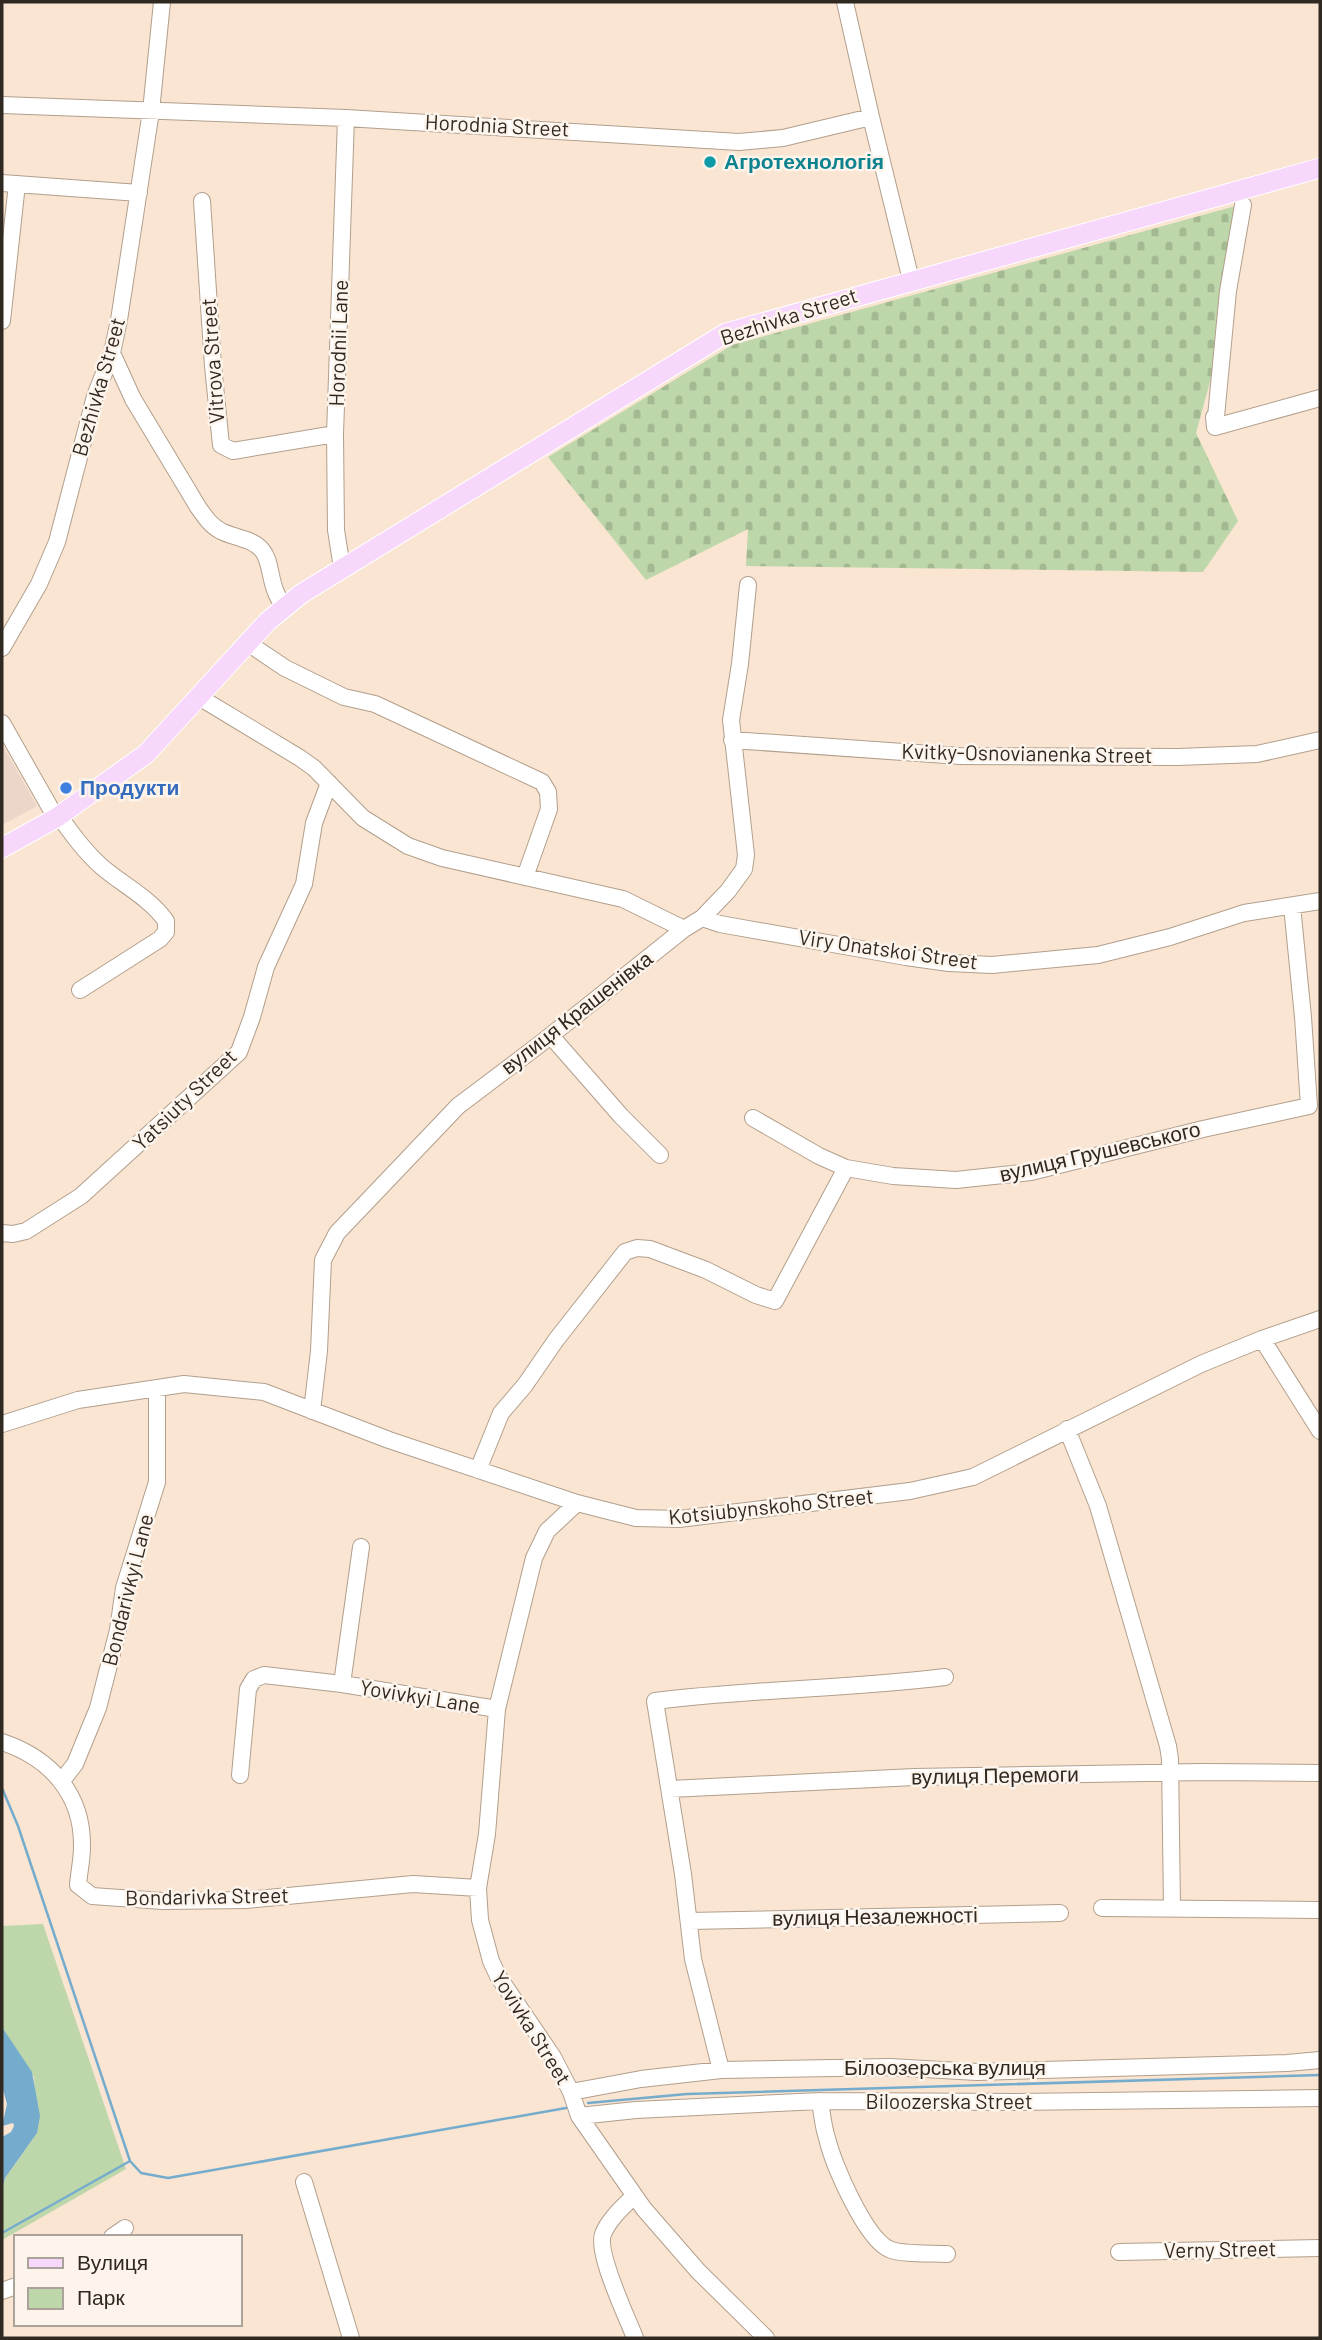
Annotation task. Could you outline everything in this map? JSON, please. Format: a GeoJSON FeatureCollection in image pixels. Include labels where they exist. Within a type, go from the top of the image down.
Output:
{"type":"FeatureCollection","features":[{"type":"Feature","properties":{"kind":"main road","name":"Bezhivka Street"},"geometry":{"type":"LineString","coordinates":[[2,848],[57,817],[146,754],[284,606],[726,333],[1320,168]]}},
{"type":"Feature","properties":{"kind":"street","name":"Bezhivka Street"},"geometry":{"type":"LineString","coordinates":[[2,648],[39,584],[57,542],[95,396],[112,353],[120,320],[151,111],[162,2]]}},
{"type":"Feature","properties":{"kind":"street"},"geometry":{"type":"LineString","coordinates":[[845,2],[911,280]]}},
{"type":"Feature","properties":{"kind":"street","name":"Horodnia Street"},"geometry":{"type":"LineString","coordinates":[[2,105],[346,118],[739,142],[783,138],[871,117]]}},
{"type":"Feature","properties":{"kind":"street","name":"Horodnii Lane"},"geometry":{"type":"LineString","coordinates":[[342,568],[336,530],[335,434],[346,118]]}},
{"type":"Feature","properties":{"kind":"street"},"geometry":{"type":"LineString","coordinates":[[2,321],[9,184],[139,193]]}},
{"type":"Feature","properties":{"kind":"street","name":"Vitrova Street"},"geometry":{"type":"LineString","coordinates":[[202,201],[213,366],[222,445],[233,452],[335,434]]}},
{"type":"Feature","properties":{"kind":"street"},"geometry":{"type":"LineString","coordinates":[[1243,205],[1228,292],[1215,422],[1320,398]]}},
{"type":"Feature","properties":{"kind":"street"},"geometry":{"type":"LineString","coordinates":[[112,353],[134,399],[208,522],[221,531],[256,544],[264,552],[273,588],[284,606]]}},
{"type":"Feature","properties":{"kind":"street","name":"вулиця Крашенівка"},"geometry":{"type":"LineString","coordinates":[[312,1411],[319,1351],[324,1259],[337,1233],[458,1106],[551,1036],[684,929],[702,918],[744,869],[746,855],[731,720],[748,585]]}},
{"type":"Feature","properties":{"kind":"street"},"geometry":{"type":"LineString","coordinates":[[248,643],[285,668],[344,698],[375,704],[542,782],[548,792],[549,809],[525,877]]}},
{"type":"Feature","properties":{"kind":"street"},"geometry":{"type":"LineString","coordinates":[[199,697],[300,758],[363,818],[408,846],[442,858],[624,899],[684,929]]}},
{"type":"Feature","properties":{"kind":"street"},"geometry":{"type":"LineString","coordinates":[[2,723],[57,817],[101,866],[140,895],[166,920],[166,932],[160,939],[79,990]]}},
{"type":"Feature","properties":{"kind":"street","name":"Kvitky-Osnovianenka Street"},"geometry":{"type":"LineString","coordinates":[[732,740],[960,756],[1164,757],[1256,754],[1320,740]]}},
{"type":"Feature","properties":{"kind":"street","name":"Yatsiuty Street"},"geometry":{"type":"LineString","coordinates":[[2,1233],[26,1231],[81,1196],[239,1052],[266,967],[304,884],[314,823],[329,783]]}},
{"type":"Feature","properties":{"kind":"street","name":"Viry Onatskoi Street"},"geometry":{"type":"LineString","coordinates":[[702,918],[720,924],[906,957],[992,965],[1098,955],[1170,937],[1244,914],[1320,901]]}},
{"type":"Feature","properties":{"kind":"street","name":"вулиця Грушевського"},"geometry":{"type":"LineString","coordinates":[[846,1168],[893,1176],[956,1180],[1031,1172],[1203,1129],[1309,1106],[1292,906]]}},
{"type":"Feature","properties":{"kind":"street"},"geometry":{"type":"LineString","coordinates":[[551,1036],[621,1116],[660,1155]]}},
{"type":"Feature","properties":{"kind":"street"},"geometry":{"type":"LineString","coordinates":[[478,1469],[501,1413],[625,1252],[638,1248],[650,1249],[706,1270],[756,1295],[775,1301],[846,1168],[819,1156],[753,1118]]}},
{"type":"Feature","properties":{"kind":"street","name":"Kotsiubynskoho Street"},"geometry":{"type":"LineString","coordinates":[[2,1424],[78,1400],[184,1384],[264,1392],[389,1440],[577,1503],[636,1518],[679,1519],[910,1491],[973,1477],[1201,1364],[1320,1319]]}},
{"type":"Feature","properties":{"kind":"street"},"geometry":{"type":"LineString","coordinates":[[1262,1339],[1320,1431]]}},
{"type":"Feature","properties":{"kind":"street","name":"Bondarivkyi Lane"},"geometry":{"type":"LineString","coordinates":[[61,1782],[75,1764],[98,1708],[118,1630],[124,1588],[156,1482],[157,1389]]}},
{"type":"Feature","properties":{"kind":"street"},"geometry":{"type":"LineString","coordinates":[[1068,1429],[1097,1506],[1168,1746],[1172,1907]]}},
{"type":"Feature","properties":{"kind":"street","name":"Yovivka Street"},"geometry":{"type":"LineString","coordinates":[[577,1503],[547,1531],[534,1558],[497,1709],[486,1834],[478,1888],[480,1920],[498,1976],[553,2057],[571,2092],[579,2116],[634,2196],[698,2271],[766,2338]]}},
{"type":"Feature","properties":{"kind":"street","name":"Yovivkyi Lane"},"geometry":{"type":"LineString","coordinates":[[342,1684],[360,1547]]}},
{"type":"Feature","properties":{"kind":"street","name":"Yovivkyi Lane"},"geometry":{"type":"LineString","coordinates":[[240,1775],[248,1689],[254,1679],[264,1675],[342,1684],[497,1709]]}},
{"type":"Feature","properties":{"kind":"street"},"geometry":{"type":"LineString","coordinates":[[721,2070],[693,1959],[655,1701],[688,1696],[885,1685],[945,1677]]}},
{"type":"Feature","properties":{"kind":"street","name":"Bondarivka Street"},"geometry":{"type":"LineString","coordinates":[[2,1742],[42,1760],[55,1772],[72,1800],[80,1827],[82,1847],[79,1885],[93,1896],[163,1901],[246,1900],[413,1884],[478,1888]]}},
{"type":"Feature","properties":{"kind":"street","name":"вулиця Перемоги"},"geometry":{"type":"LineString","coordinates":[[670,1789],[900,1777],[1320,1773]]}},
{"type":"Feature","properties":{"kind":"street"},"geometry":{"type":"LineString","coordinates":[[1102,1908],[1320,1910]]}},
{"type":"Feature","properties":{"kind":"street","name":"вулиця Незалежності"},"geometry":{"type":"LineString","coordinates":[[689,1921],[1060,1913]]}},
{"type":"Feature","properties":{"kind":"street","name":"Білоозерська вулиця"},"geometry":{"type":"LineString","coordinates":[[571,2092],[641,2079],[721,2070],[890,2067],[977,2071],[1320,2060]]}},
{"type":"Feature","properties":{"kind":"street","name":"Biloozerska Street"},"geometry":{"type":"LineString","coordinates":[[579,2116],[636,2110],[820,2101],[1014,2102],[1320,2098]]}},
{"type":"Feature","properties":{"kind":"street"},"geometry":{"type":"LineString","coordinates":[[820,2101],[836,2167],[861,2217],[880,2244],[890,2251],[947,2254]]}},
{"type":"Feature","properties":{"kind":"street"},"geometry":{"type":"LineString","coordinates":[[304,2182],[351,2338]]}},
{"type":"Feature","properties":{"kind":"street"},"geometry":{"type":"LineString","coordinates":[[634,2196],[612,2218],[602,2235],[601,2252],[635,2338]]}},
{"type":"Feature","properties":{"kind":"street","name":"Verny Street"},"geometry":{"type":"LineString","coordinates":[[1119,2252],[1320,2248]]}},
{"type":"Feature","properties":{"kind":"shaded area"},"geometry":{"type":"Polygon","coordinates":[[[2,744],[37,806],[2,825],[2,744]]]}},
{"type":"Feature","properties":{"kind":"green space"},"geometry":{"type":"Polygon","coordinates":[[[1239,205],[1211,378],[1196,433],[1238,521],[1203,572],[746,566],[748,529],[646,580],[548,457],[732,345],[1239,205]]]}},
{"type":"Feature","properties":{"kind":"green space"},"geometry":{"type":"Polygon","coordinates":[[[43,1924],[126,2169],[2,2240],[2,2191],[5,2178],[37,2133],[34,2077],[2,2027],[2,1926],[43,1924]]]}},
{"type":"Feature","properties":{"kind":"water"},"geometry":{"type":"Polygon","coordinates":[[[2,2027],[32,2072],[40,2116],[37,2133],[5,2178],[2,2191],[2,2137],[11,2132],[14,2126],[13,2123],[2,2126],[7,2104],[2,2086],[2,2027]]]}},
{"type":"Feature","properties":{"kind":"waterway"},"geometry":{"type":"LineString","coordinates":[[2,1788],[18,1826],[130,2161],[141,2173],[168,2178],[566,2108]]}},
{"type":"Feature","properties":{"kind":"waterway"},"geometry":{"type":"LineString","coordinates":[[588,2103],[687,2094],[1320,2075]]}},
{"type":"Feature","properties":{"kind":"waterway"},"geometry":{"type":"LineString","coordinates":[[2,2233],[130,2161]]}},
{"type":"Feature","properties":{"kind":"place","name":"Агротехнологія"},"geometry":{"type":"Point","coordinates":[710,162]}},
{"type":"Feature","properties":{"kind":"place","name":"Продукти"},"geometry":{"type":"Point","coordinates":[66,788]}}]}
